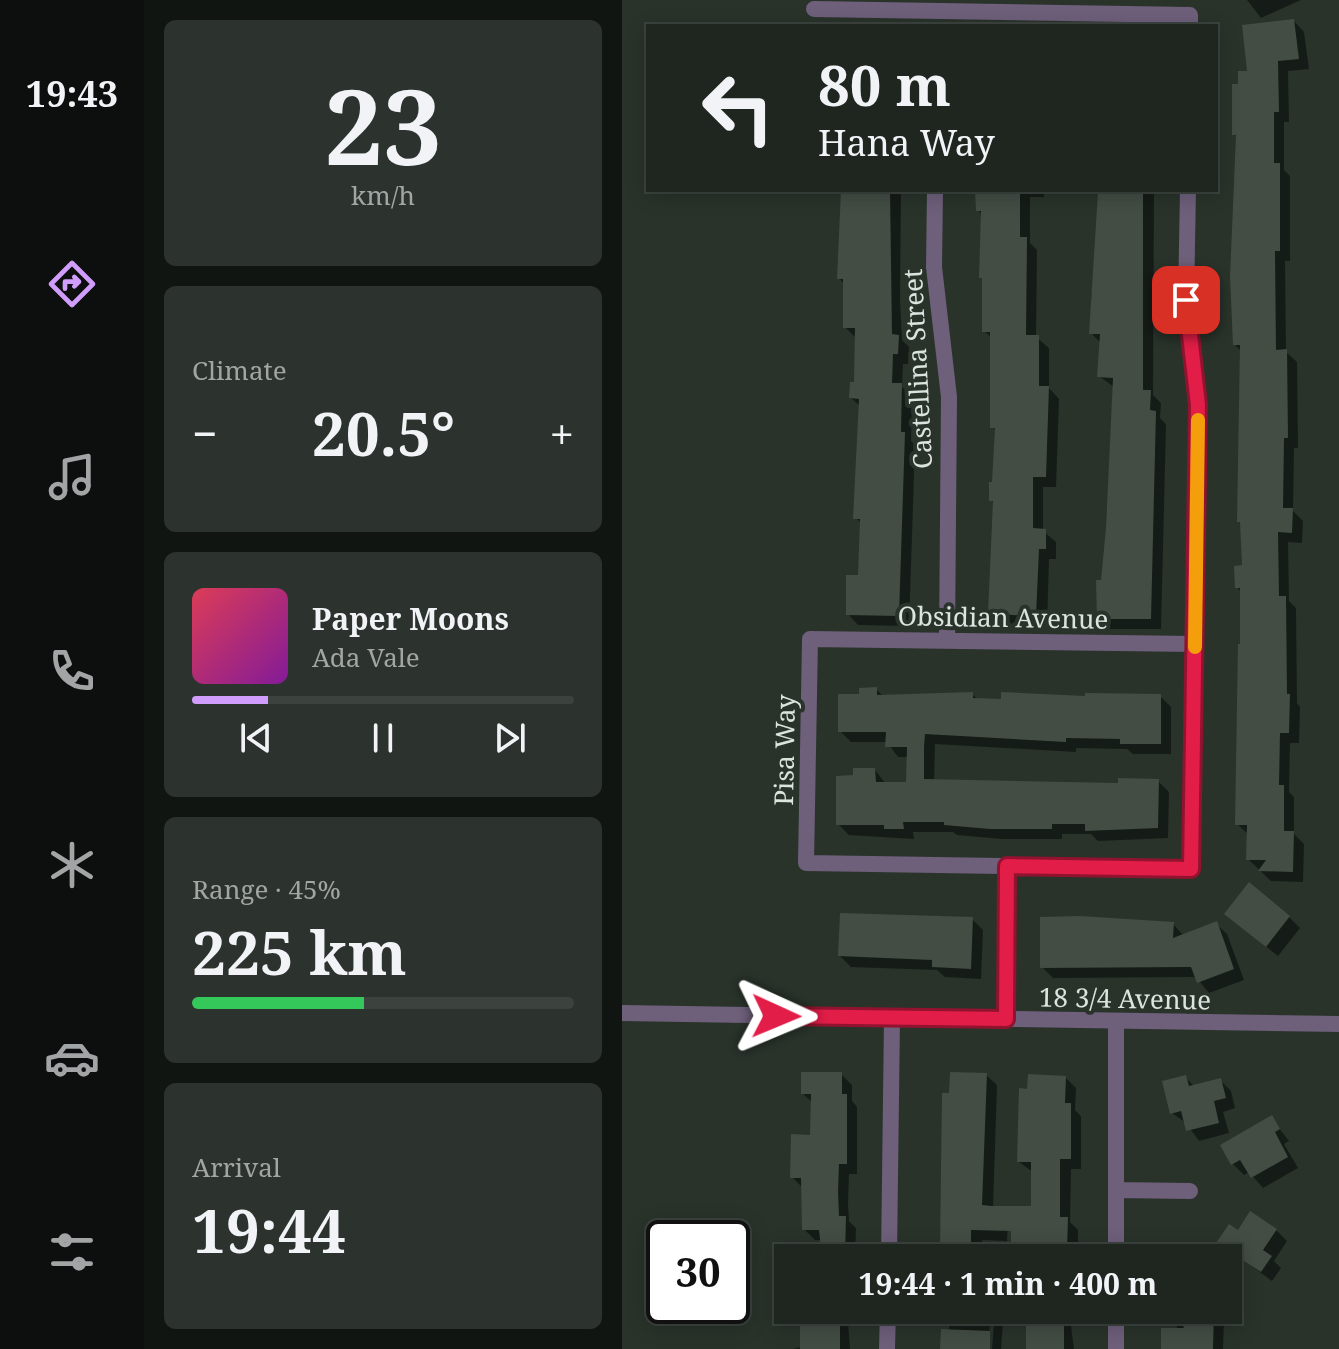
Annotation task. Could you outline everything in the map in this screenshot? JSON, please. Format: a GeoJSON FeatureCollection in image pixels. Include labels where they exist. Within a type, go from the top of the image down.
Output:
{"type":"FeatureCollection","features":[{"type":"Feature","properties":{"kind":"street"},"geometry":{"type":"LineString","coordinates":[[814,9],[938,18],[1190,20]]}},
{"type":"Feature","properties":{"kind":"street","name":"Castellina Street"},"geometry":{"type":"LineString","coordinates":[[935,192],[934,267],[949,397],[947,641]]}},
{"type":"Feature","properties":{"kind":"street"},"geometry":{"type":"LineString","coordinates":[[1006,1019],[1007,866],[1191,869],[1198,405],[1186,300],[1188,192]]}},
{"type":"Feature","properties":{"kind":"street","name":"Obsidian Avenue"},"geometry":{"type":"LineString","coordinates":[[810,639],[1195,644]]}},
{"type":"Feature","properties":{"kind":"street","name":"Pisa Way"},"geometry":{"type":"LineString","coordinates":[[810,639],[806,863],[1007,866]]}},
{"type":"Feature","properties":{"kind":"street","name":"18 3/4 Avenue"},"geometry":{"type":"LineString","coordinates":[[622,1013],[1339,1024]]}},
{"type":"Feature","properties":{"kind":"street"},"geometry":{"type":"LineString","coordinates":[[889,1244],[892,1018]]}},
{"type":"Feature","properties":{"kind":"street"},"geometry":{"type":"LineString","coordinates":[[1116,1022],[1116,1244]]}},
{"type":"Feature","properties":{"kind":"street"},"geometry":{"type":"LineString","coordinates":[[1116,1190],[1190,1191]]}},
{"type":"Feature","properties":{"kind":"street"},"geometry":{"type":"LineString","coordinates":[[887,1349],[888,1324]]}},
{"type":"Feature","properties":{"kind":"street"},"geometry":{"type":"LineString","coordinates":[[1116,1324],[1116,1349]]}},
{"type":"Feature","properties":{"kind":"building"},"geometry":{"type":"Polygon","coordinates":[[[1294,19],[1299,59],[1278,61],[1279,112],[1274,112],[1274,163],[1280,163],[1280,251],[1275,251],[1276,350],[1287,349],[1288,438],[1284,438],[1283,508],[1293,508],[1292,533],[1278,532],[1279,596],[1286,596],[1287,694],[1290,694],[1289,733],[1280,733],[1279,785],[1284,785],[1284,831],[1294,831],[1293,872],[1258,871],[1266,860],[1246,860],[1247,825],[1235,825],[1240,588],[1235,588],[1234,566],[1242,565],[1240,522],[1237,522],[1240,345],[1233,345],[1230,277],[1236,135],[1232,135],[1232,84],[1238,84],[1238,71],[1247,71],[1242,25],[1294,19]]]}},
{"type":"Feature","properties":{"kind":"building"},"geometry":{"type":"Polygon","coordinates":[[[841,192],[890,192],[892,334],[899,335],[898,354],[893,354],[892,383],[902,383],[901,432],[905,432],[899,616],[846,615],[846,575],[858,575],[860,519],[853,519],[859,399],[849,398],[850,382],[854,382],[855,328],[843,328],[843,279],[837,279],[841,192]]]}},
{"type":"Feature","properties":{"kind":"building"},"geometry":{"type":"Polygon","coordinates":[[[975,192],[1020,192],[1020,237],[1027,237],[1026,335],[1039,335],[1039,386],[1049,386],[1046,477],[1033,477],[1033,528],[1046,529],[1046,549],[1039,549],[1036,616],[988,614],[993,501],[989,501],[989,482],[992,482],[995,428],[990,428],[990,332],[982,332],[982,278],[979,278],[981,211],[976,211],[975,192]]]}},
{"type":"Feature","properties":{"kind":"building"},"geometry":{"type":"Polygon","coordinates":[[[1098,192],[1143,193],[1143,390],[1151,390],[1150,410],[1156,411],[1151,619],[1097,619],[1096,580],[1101,580],[1106,528],[1113,378],[1097,377],[1100,334],[1089,334],[1098,192]]]}},
{"type":"Feature","properties":{"kind":"building"},"geometry":{"type":"Polygon","coordinates":[[[877,687],[877,695],[973,692],[973,698],[1001,699],[1001,692],[1085,696],[1085,693],[1161,694],[1161,744],[1120,744],[1120,739],[1066,738],[1066,742],[925,734],[924,747],[924,779],[1118,783],[1118,778],[1159,779],[1158,828],[1085,831],[1085,824],[1052,824],[1052,829],[990,829],[944,825],[944,822],[903,822],[904,829],[884,829],[884,825],[836,825],[836,776],[853,775],[853,768],[875,768],[876,782],[906,782],[907,747],[885,747],[886,732],[838,732],[838,694],[859,694],[859,688],[877,687]]]}},
{"type":"Feature","properties":{"kind":"building"},"geometry":{"type":"Polygon","coordinates":[[[1249,882],[1290,916],[1266,947],[1224,914],[1249,882]]]}},
{"type":"Feature","properties":{"kind":"building"},"geometry":{"type":"Polygon","coordinates":[[[840,913],[973,917],[971,969],[932,967],[932,960],[838,956],[840,913]]]}},
{"type":"Feature","properties":{"kind":"building"},"geometry":{"type":"Polygon","coordinates":[[[1080,916],[1174,922],[1173,938],[1217,921],[1234,969],[1197,983],[1191,967],[1040,968],[1040,917],[1080,916]]]}},
{"type":"Feature","properties":{"kind":"building"},"geometry":{"type":"Polygon","coordinates":[[[801,1072],[842,1072],[842,1094],[847,1094],[847,1164],[839,1164],[838,1192],[839,1216],[846,1216],[845,1244],[820,1244],[819,1230],[802,1230],[801,1178],[790,1178],[791,1134],[810,1135],[811,1094],[801,1094],[801,1072]]]}},
{"type":"Feature","properties":{"kind":"building"},"geometry":{"type":"Polygon","coordinates":[[[950,1072],[987,1073],[982,1205],[1031,1206],[1031,1162],[1017,1162],[1019,1088],[1027,1089],[1028,1074],[1066,1076],[1065,1103],[1071,1103],[1071,1159],[1060,1159],[1060,1217],[1068,1217],[1067,1244],[1011,1244],[1011,1231],[971,1230],[971,1244],[940,1244],[942,1093],[949,1093],[950,1072]]]}},
{"type":"Feature","properties":{"kind":"building"},"geometry":{"type":"Polygon","coordinates":[[[1186,1075],[1189,1086],[1221,1078],[1226,1098],[1214,1101],[1219,1123],[1186,1131],[1181,1111],[1170,1114],[1162,1081],[1186,1075]]]}},
{"type":"Feature","properties":{"kind":"building"},"geometry":{"type":"Polygon","coordinates":[[[1272,1115],[1280,1129],[1275,1132],[1288,1157],[1251,1178],[1240,1160],[1231,1165],[1220,1145],[1272,1115]]]}},
{"type":"Feature","properties":{"kind":"building"},"geometry":{"type":"Polygon","coordinates":[[[1250,1211],[1277,1229],[1263,1250],[1272,1256],[1261,1272],[1242,1260],[1242,1244],[1216,1243],[1229,1224],[1238,1230],[1250,1211]]]}},
{"type":"Feature","properties":{"kind":"building"},"geometry":{"type":"Polygon","coordinates":[[[800,1324],[840,1324],[840,1349],[800,1349],[800,1324]]]}},
{"type":"Feature","properties":{"kind":"building"},"geometry":{"type":"Polygon","coordinates":[[[1026,1324],[1064,1324],[1064,1349],[1026,1349],[1026,1324]]]}},
{"type":"Feature","properties":{"kind":"building"},"geometry":{"type":"Polygon","coordinates":[[[1182,1324],[1214,1324],[1213,1349],[1161,1349],[1161,1328],[1184,1328],[1182,1324]]]}},
{"type":"Feature","properties":{"kind":"building"},"geometry":{"type":"Polygon","coordinates":[[[941,1329],[990,1331],[990,1349],[940,1349],[941,1329]]]}},
{"type":"Feature","properties":{"kind":"slow traffic"},"geometry":{"type":"LineString","coordinates":[[1195,647],[1198,420]]}},
{"type":"Feature","properties":{"kind":"route"},"geometry":{"type":"LineString","coordinates":[[776,1016],[1006,1019],[1007,866],[1191,869],[1198,405],[1186,300]]}}]}
